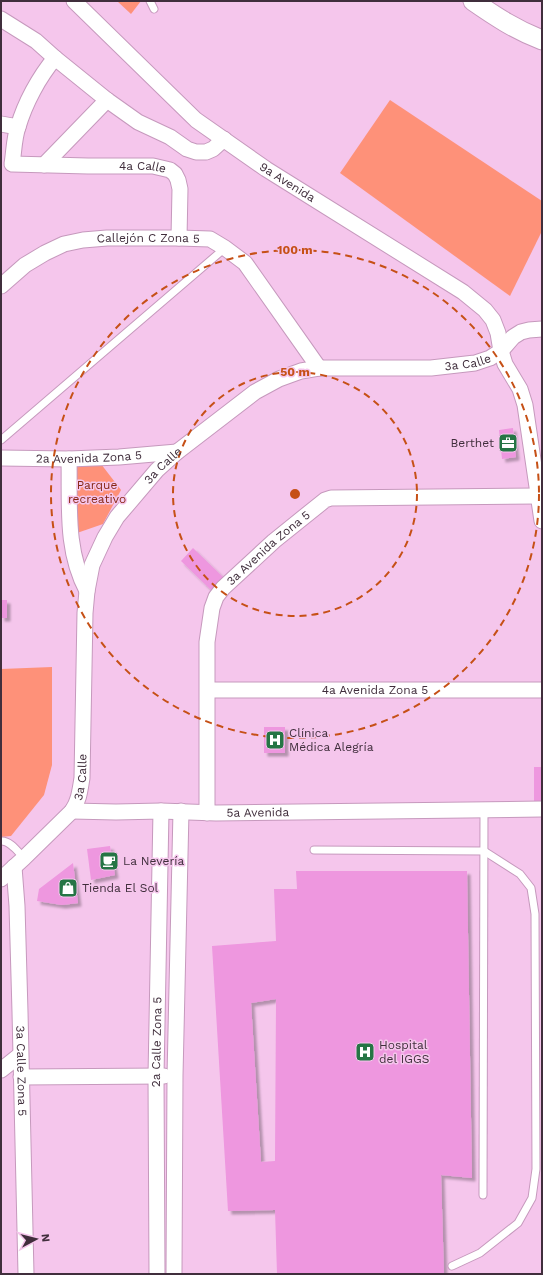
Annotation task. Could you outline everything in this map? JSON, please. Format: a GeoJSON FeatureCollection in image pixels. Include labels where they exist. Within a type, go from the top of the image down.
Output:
{"type":"FeatureCollection","features":[{"type":"Feature","properties":{"kind":"street","name":"9a Avenida"},"geometry":{"type":"LineString","coordinates":[[74,1],[196,120],[273,173],[463,292],[485,310],[493,320],[505,364],[520,389],[525,405],[542,521]]}},
{"type":"Feature","properties":{"kind":"street"},"geometry":{"type":"LineString","coordinates":[[473,1],[507,24],[542,40]]}},
{"type":"Feature","properties":{"kind":"street"},"geometry":{"type":"LineString","coordinates":[[1,19],[36,41],[107,100],[138,122],[170,138],[187,149],[196,152],[206,152],[213,149],[224,139]]}},
{"type":"Feature","properties":{"kind":"street","name":"4a Calle"},"geometry":{"type":"LineString","coordinates":[[55,58],[45,70],[36,85],[18,127],[12,164],[153,166],[170,170],[175,174],[180,189],[179,238]]}},
{"type":"Feature","properties":{"kind":"street"},"geometry":{"type":"LineString","coordinates":[[44,165],[107,100]]}},
{"type":"Feature","properties":{"kind":"street"},"geometry":{"type":"LineString","coordinates":[[1,124],[18,127]]}},
{"type":"Feature","properties":{"kind":"street","name":"Callejón C Zona 5"},"geometry":{"type":"LineString","coordinates":[[1,286],[32,261],[64,244],[83,240],[107,238],[210,239],[246,263],[320,368]]}},
{"type":"Feature","properties":{"kind":"street"},"geometry":{"type":"LineString","coordinates":[[501,351],[513,337],[521,332],[542,329]]}},
{"type":"Feature","properties":{"kind":"street","name":"3a Calle"},"geometry":{"type":"LineString","coordinates":[[72,811],[79,796],[82,778],[85,613],[92,565],[105,537],[117,517],[157,470],[177,452],[256,392],[279,379],[301,371],[320,368],[431,368],[458,366],[490,358],[501,351]]}},
{"type":"Feature","properties":{"kind":"street","name":"2a Avenida Zona 5"},"geometry":{"type":"LineString","coordinates":[[1,458],[69,459],[119,457],[177,452]]}},
{"type":"Feature","properties":{"kind":"street"},"geometry":{"type":"LineString","coordinates":[[69,459],[70,541],[80,579],[87,591]]}},
{"type":"Feature","properties":{"kind":"street","name":"3a Avenida Zona 5"},"geometry":{"type":"LineString","coordinates":[[207,812],[207,642],[212,608],[216,597],[232,580],[274,541],[325,500],[331,498],[538,496]]}},
{"type":"Feature","properties":{"kind":"street","name":"4a Avenida Zona 5"},"geometry":{"type":"LineString","coordinates":[[208,690],[542,690]]}},
{"type":"Feature","properties":{"kind":"street","name":"5a Avenida"},"geometry":{"type":"LineString","coordinates":[[72,811],[484,811],[542,809]]}},
{"type":"Feature","properties":{"kind":"street"},"geometry":{"type":"LineString","coordinates":[[1,879],[72,811]]}},
{"type":"Feature","properties":{"kind":"street","name":"2a Calle Zona 5"},"geometry":{"type":"LineString","coordinates":[[158,1274],[156,1076],[161,811]]}},
{"type":"Feature","properties":{"kind":"street","name":"2a Calle Zona 5"},"geometry":{"type":"LineString","coordinates":[[174,1274],[175,1076],[181,811]]}},
{"type":"Feature","properties":{"kind":"street","name":"3a Calle Zona 5"},"geometry":{"type":"LineString","coordinates":[[19,863],[17,914],[26,1274]]}},
{"type":"Feature","properties":{"kind":"street"},"geometry":{"type":"LineString","coordinates":[[1,1070],[20,1055]]}},
{"type":"Feature","properties":{"kind":"street"},"geometry":{"type":"LineString","coordinates":[[21,1077],[175,1076]]}},
{"type":"Feature","properties":{"kind":"lane"},"geometry":{"type":"LineString","coordinates":[[150,1],[154,9]]}},
{"type":"Feature","properties":{"kind":"lane"},"geometry":{"type":"LineString","coordinates":[[1,440],[225,248]]}},
{"type":"Feature","properties":{"kind":"lane"},"geometry":{"type":"LineString","coordinates":[[483,1195],[484,811]]}},
{"type":"Feature","properties":{"kind":"lane"},"geometry":{"type":"LineString","coordinates":[[1,841],[8,842],[19,863]]}},
{"type":"Feature","properties":{"kind":"lane"},"geometry":{"type":"LineString","coordinates":[[314,850],[484,851],[520,874],[531,888],[535,914],[536,1169],[532,1198],[518,1223],[480,1253],[452,1266]]}},
{"type":"Feature","properties":{"kind":"green space"},"geometry":{"type":"Polygon","coordinates":[[[117,1],[141,1],[131,14],[117,1]]]}},
{"type":"Feature","properties":{"kind":"green space"},"geometry":{"type":"Polygon","coordinates":[[[390,100],[542,201],[542,231],[510,296],[340,173],[390,100]]]}},
{"type":"Feature","properties":{"kind":"green space","name":"Parque recreativo"},"geometry":{"type":"Polygon","coordinates":[[[101,464],[121,490],[103,524],[77,533],[77,465],[101,464]]]}},
{"type":"Feature","properties":{"kind":"green space"},"geometry":{"type":"Polygon","coordinates":[[[52,667],[52,765],[44,795],[11,836],[1,837],[1,669],[52,667]]]}},
{"type":"Feature","properties":{"kind":"building","name":"Berthet"},"geometry":{"type":"Polygon","coordinates":[[[513,428],[516,457],[502,459],[499,430],[513,428]]]}},
{"type":"Feature","properties":{"kind":"building"},"geometry":{"type":"Polygon","coordinates":[[[193,548],[223,577],[211,590],[181,561],[193,548]]]}},
{"type":"Feature","properties":{"kind":"building"},"geometry":{"type":"Polygon","coordinates":[[[1,600],[7,600],[7,618],[1,618],[1,600]]]}},
{"type":"Feature","properties":{"kind":"building","name":"Clínica Médica Alegría"},"geometry":{"type":"Polygon","coordinates":[[[264,727],[285,727],[285,753],[264,753],[264,727]]]}},
{"type":"Feature","properties":{"kind":"building"},"geometry":{"type":"Polygon","coordinates":[[[534,767],[542,767],[542,805],[534,805],[534,767]]]}},
{"type":"Feature","properties":{"kind":"building"},"geometry":{"type":"Polygon","coordinates":[[[110,846],[115,875],[91,880],[87,849],[110,846]]]}},
{"type":"Feature","properties":{"kind":"building"},"geometry":{"type":"Polygon","coordinates":[[[73,863],[78,903],[62,905],[37,901],[39,889],[73,863]]]}},
{"type":"Feature","properties":{"kind":"building"},"geometry":{"type":"Polygon","coordinates":[[[296,871],[467,871],[472,1178],[441,1175],[444,1274],[277,1274],[275,1210],[228,1211],[212,946],[276,941],[274,889],[297,889],[296,871]],[[276,999],[251,1003],[261,1162],[275,1161],[276,999]]]}},
{"type":"Feature","properties":{"kind":"place","name":"Berthet"},"geometry":{"type":"Point","coordinates":[508,443]}},
{"type":"Feature","properties":{"kind":"place","name":"Clínica Médica Alegría"},"geometry":{"type":"Point","coordinates":[275,740]}},
{"type":"Feature","properties":{"kind":"place","name":"La Nevería"},"geometry":{"type":"Point","coordinates":[109,861]}},
{"type":"Feature","properties":{"kind":"place","name":"Tienda El Sol"},"geometry":{"type":"Point","coordinates":[68,888]}},
{"type":"Feature","properties":{"kind":"place","name":"Hospital del IGGS"},"geometry":{"type":"Point","coordinates":[365,1052]}}]}
